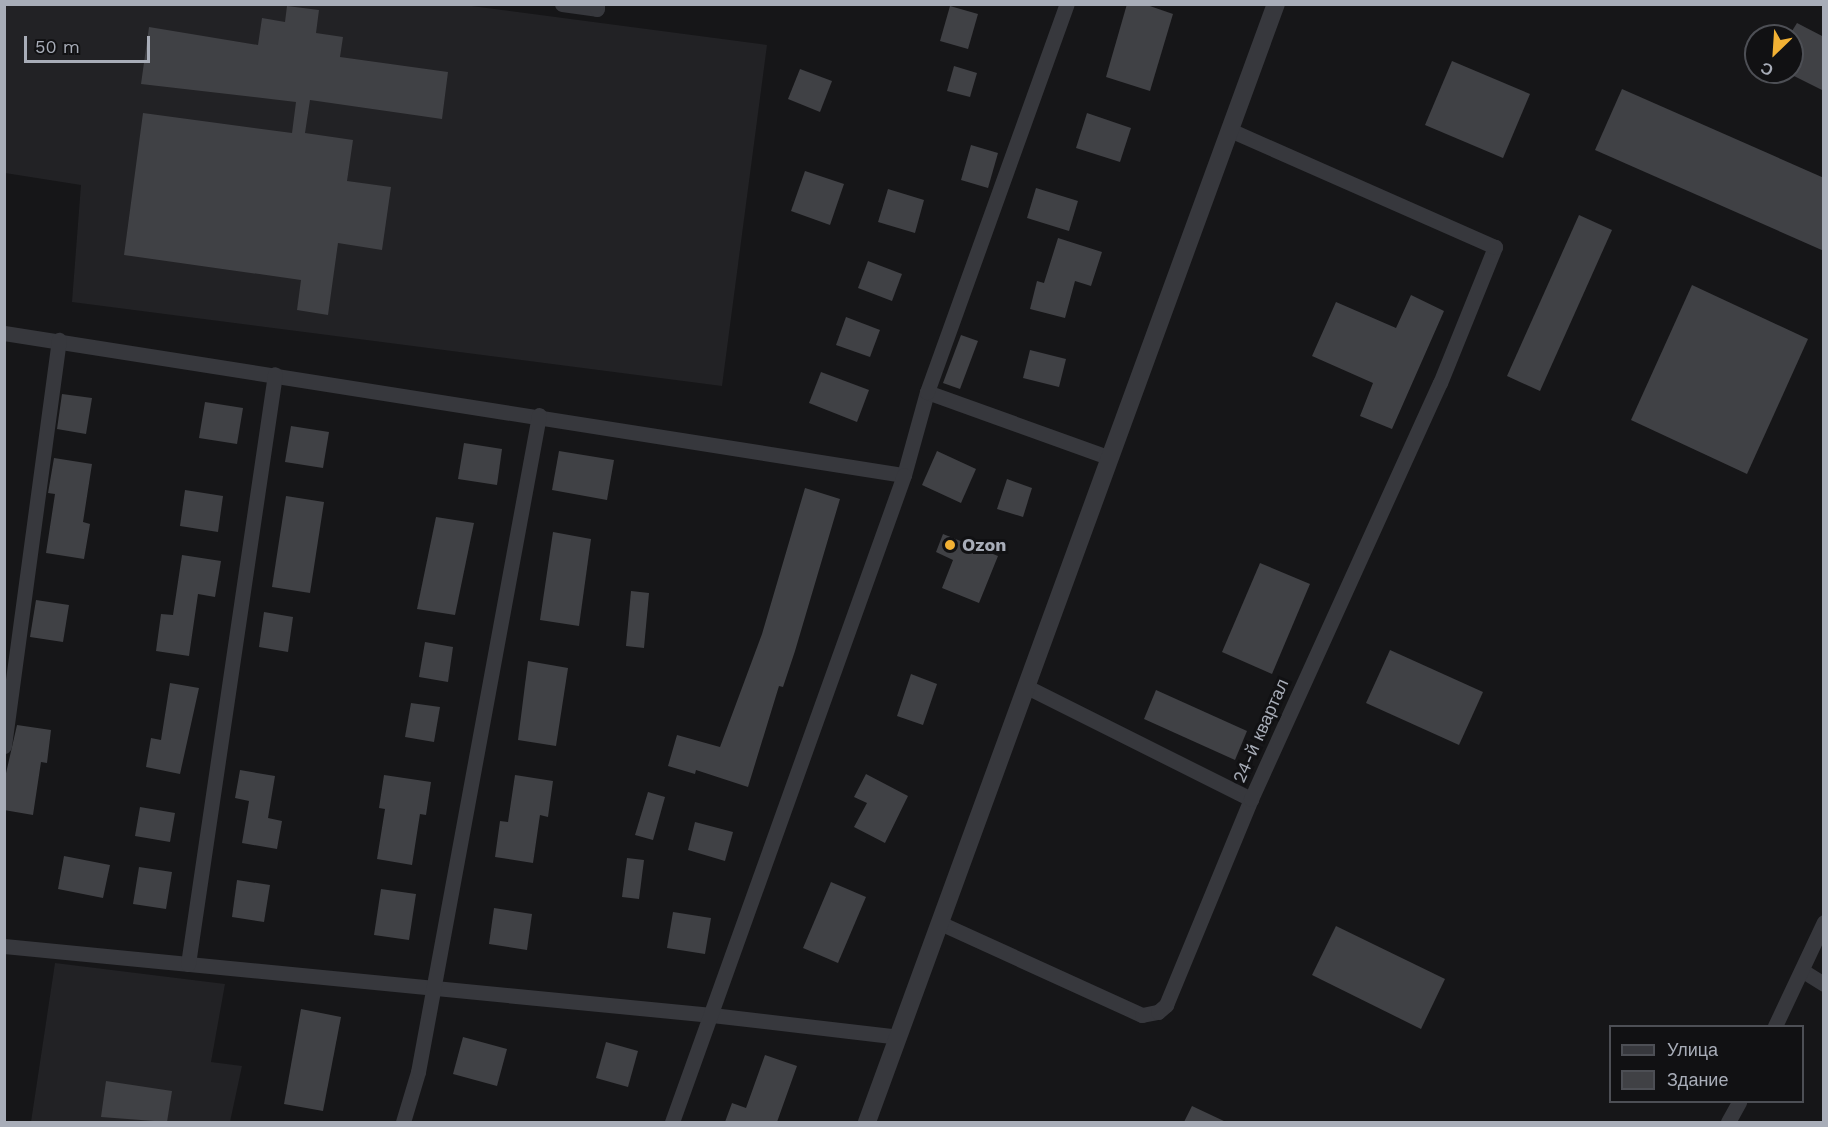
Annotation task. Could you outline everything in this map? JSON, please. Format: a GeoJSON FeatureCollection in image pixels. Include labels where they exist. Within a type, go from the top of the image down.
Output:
{"type":"FeatureCollection","features":[{"type":"Feature","properties":{"kind":"street"},"geometry":{"type":"LineString","coordinates":[[562,4],[597,7]]}},
{"type":"Feature","properties":{"kind":"street"},"geometry":{"type":"LineString","coordinates":[[672,1122],[904,475],[927,392],[1067,4]]}},
{"type":"Feature","properties":{"kind":"street"},"geometry":{"type":"LineString","coordinates":[[867,1122],[1108,457],[1276,4]]}},
{"type":"Feature","properties":{"kind":"street","name":"24-й квартал"},"geometry":{"type":"LineString","coordinates":[[940,923],[1142,1015],[1158,1012],[1166,1005],[1251,799],[1440,383],[1495,247],[1230,130]]}},
{"type":"Feature","properties":{"kind":"street"},"geometry":{"type":"LineString","coordinates":[[4,333],[539,415],[904,475]]}},
{"type":"Feature","properties":{"kind":"street"},"geometry":{"type":"LineString","coordinates":[[4,746],[58,340]]}},
{"type":"Feature","properties":{"kind":"street"},"geometry":{"type":"LineString","coordinates":[[188,964],[274,374]]}},
{"type":"Feature","properties":{"kind":"street"},"geometry":{"type":"LineString","coordinates":[[927,392],[1108,457]]}},
{"type":"Feature","properties":{"kind":"street"},"geometry":{"type":"LineString","coordinates":[[403,1122],[418,1072],[539,415]]}},
{"type":"Feature","properties":{"kind":"street"},"geometry":{"type":"LineString","coordinates":[[1025,686],[1251,799]]}},
{"type":"Feature","properties":{"kind":"street"},"geometry":{"type":"LineString","coordinates":[[1776,1025],[1803,971],[1824,922]]}},
{"type":"Feature","properties":{"kind":"street"},"geometry":{"type":"LineString","coordinates":[[4,946],[712,1015],[898,1037]]}},
{"type":"Feature","properties":{"kind":"street"},"geometry":{"type":"LineString","coordinates":[[1803,971],[1824,984]]}},
{"type":"Feature","properties":{"kind":"street"},"geometry":{"type":"LineString","coordinates":[[1728,1122],[1737,1103]]}},
{"type":"Feature","properties":{"kind":"shaded area"},"geometry":{"type":"Polygon","coordinates":[[[456,4],[767,45],[722,386],[72,302],[81,185],[5,173],[5,5],[456,4]]]}},
{"type":"Feature","properties":{"kind":"shaded area"},"geometry":{"type":"Polygon","coordinates":[[[55,963],[225,984],[211,1062],[242,1066],[230,1122],[31,1122],[55,963]]]}},
{"type":"Feature","properties":{"kind":"building"},"geometry":{"type":"Polygon","coordinates":[[[1127,4],[1144,4],[1173,14],[1150,91],[1106,77],[1127,4]]]}},
{"type":"Feature","properties":{"kind":"building"},"geometry":{"type":"Polygon","coordinates":[[[287,6],[319,10],[316,33],[343,37],[340,57],[448,72],[442,119],[310,100],[305,133],[353,140],[347,181],[391,187],[382,250],[338,243],[328,315],[297,310],[301,280],[124,255],[143,113],[292,133],[296,102],[141,84],[149,27],[258,45],[262,18],[285,22],[287,6]]]}},
{"type":"Feature","properties":{"kind":"building"},"geometry":{"type":"Polygon","coordinates":[[[950,6],[978,14],[968,49],[940,41],[950,6]]]}},
{"type":"Feature","properties":{"kind":"building"},"geometry":{"type":"Polygon","coordinates":[[[1804,27],[1824,37],[1824,91],[1804,81],[1804,27]]]}},
{"type":"Feature","properties":{"kind":"building"},"geometry":{"type":"Polygon","coordinates":[[[1452,61],[1530,94],[1503,158],[1425,125],[1452,61]]]}},
{"type":"Feature","properties":{"kind":"building"},"geometry":{"type":"Polygon","coordinates":[[[954,66],[977,73],[970,97],[947,91],[954,66]]]}},
{"type":"Feature","properties":{"kind":"building"},"geometry":{"type":"Polygon","coordinates":[[[800,69],[832,81],[820,112],[788,99],[800,69]]]}},
{"type":"Feature","properties":{"kind":"building"},"geometry":{"type":"Polygon","coordinates":[[[1622,89],[1824,178],[1824,251],[1595,150],[1622,89]]]}},
{"type":"Feature","properties":{"kind":"building"},"geometry":{"type":"Polygon","coordinates":[[[1087,113],[1131,128],[1120,162],[1076,148],[1087,113]]]}},
{"type":"Feature","properties":{"kind":"building"},"geometry":{"type":"Polygon","coordinates":[[[971,145],[998,153],[988,188],[961,180],[971,145]]]}},
{"type":"Feature","properties":{"kind":"building"},"geometry":{"type":"Polygon","coordinates":[[[805,171],[844,184],[830,225],[791,211],[805,171]]]}},
{"type":"Feature","properties":{"kind":"building"},"geometry":{"type":"Polygon","coordinates":[[[1036,188],[1078,201],[1069,231],[1027,218],[1036,188]]]}},
{"type":"Feature","properties":{"kind":"building"},"geometry":{"type":"Polygon","coordinates":[[[888,189],[924,200],[915,233],[878,222],[888,189]]]}},
{"type":"Feature","properties":{"kind":"building"},"geometry":{"type":"Polygon","coordinates":[[[1579,215],[1612,230],[1540,391],[1507,376],[1579,215]]]}},
{"type":"Feature","properties":{"kind":"building"},"geometry":{"type":"Polygon","coordinates":[[[1058,238],[1102,252],[1091,286],[1075,281],[1065,318],[1030,309],[1037,281],[1044,283],[1058,238]]]}},
{"type":"Feature","properties":{"kind":"building"},"geometry":{"type":"Polygon","coordinates":[[[868,261],[902,274],[892,301],[858,288],[868,261]]]}},
{"type":"Feature","properties":{"kind":"building"},"geometry":{"type":"Polygon","coordinates":[[[1692,285],[1808,339],[1747,474],[1631,420],[1692,285]]]}},
{"type":"Feature","properties":{"kind":"building"},"geometry":{"type":"Polygon","coordinates":[[[1411,295],[1444,311],[1392,429],[1360,416],[1373,383],[1312,356],[1336,302],[1396,328],[1411,295]]]}},
{"type":"Feature","properties":{"kind":"building"},"geometry":{"type":"Polygon","coordinates":[[[846,317],[880,330],[870,357],[836,345],[846,317]]]}},
{"type":"Feature","properties":{"kind":"building"},"geometry":{"type":"Polygon","coordinates":[[[961,335],[978,341],[960,389],[943,383],[961,335]]]}},
{"type":"Feature","properties":{"kind":"building"},"geometry":{"type":"Polygon","coordinates":[[[1030,350],[1066,359],[1059,387],[1023,378],[1030,350]]]}},
{"type":"Feature","properties":{"kind":"building"},"geometry":{"type":"Polygon","coordinates":[[[821,372],[869,390],[857,422],[809,403],[821,372]]]}},
{"type":"Feature","properties":{"kind":"building"},"geometry":{"type":"Polygon","coordinates":[[[62,394],[92,398],[86,434],[57,429],[62,394]]]}},
{"type":"Feature","properties":{"kind":"building"},"geometry":{"type":"Polygon","coordinates":[[[205,402],[243,408],[237,444],[199,438],[205,402]]]}},
{"type":"Feature","properties":{"kind":"building"},"geometry":{"type":"Polygon","coordinates":[[[291,426],[329,432],[323,468],[285,462],[291,426]]]}},
{"type":"Feature","properties":{"kind":"building"},"geometry":{"type":"Polygon","coordinates":[[[464,443],[502,449],[497,485],[458,479],[464,443]]]}},
{"type":"Feature","properties":{"kind":"building"},"geometry":{"type":"Polygon","coordinates":[[[559,451],[614,460],[607,500],[552,490],[559,451]]]}},
{"type":"Feature","properties":{"kind":"building"},"geometry":{"type":"Polygon","coordinates":[[[937,451],[976,469],[961,503],[922,485],[937,451]]]}},
{"type":"Feature","properties":{"kind":"building"},"geometry":{"type":"Polygon","coordinates":[[[54,458],[92,464],[83,522],[90,524],[84,559],[46,553],[55,494],[48,493],[54,458]]]}},
{"type":"Feature","properties":{"kind":"building"},"geometry":{"type":"Polygon","coordinates":[[[1007,479],[1032,488],[1023,517],[997,509],[1007,479]]]}},
{"type":"Feature","properties":{"kind":"building"},"geometry":{"type":"Polygon","coordinates":[[[805,488],[840,499],[795,651],[783,687],[779,686],[748,787],[696,770],[695,774],[668,766],[677,735],[720,747],[762,634],[805,488]]]}},
{"type":"Feature","properties":{"kind":"building"},"geometry":{"type":"Polygon","coordinates":[[[185,490],[223,496],[218,532],[180,526],[185,490]]]}},
{"type":"Feature","properties":{"kind":"building"},"geometry":{"type":"Polygon","coordinates":[[[286,496],[324,502],[310,593],[272,587],[286,496]]]}},
{"type":"Feature","properties":{"kind":"building"},"geometry":{"type":"Polygon","coordinates":[[[436,517],[474,523],[455,615],[417,609],[436,517]]]}},
{"type":"Feature","properties":{"kind":"building"},"geometry":{"type":"Polygon","coordinates":[[[553,532],[591,539],[579,626],[540,620],[553,532]]]}},
{"type":"Feature","properties":{"kind":"building"},"geometry":{"type":"Polygon","coordinates":[[[943,534],[998,556],[979,603],[942,588],[953,560],[936,552],[943,534]]]}},
{"type":"Feature","properties":{"kind":"building"},"geometry":{"type":"Polygon","coordinates":[[[182,555],[221,561],[215,597],[198,594],[189,656],[156,651],[161,614],[173,615],[182,555]]]}},
{"type":"Feature","properties":{"kind":"building"},"geometry":{"type":"Polygon","coordinates":[[[1260,563],[1310,584],[1272,674],[1222,652],[1260,563]]]}},
{"type":"Feature","properties":{"kind":"building"},"geometry":{"type":"Polygon","coordinates":[[[631,591],[649,593],[644,648],[626,646],[631,591]]]}},
{"type":"Feature","properties":{"kind":"building"},"geometry":{"type":"Polygon","coordinates":[[[36,600],[69,605],[63,642],[30,637],[36,600]]]}},
{"type":"Feature","properties":{"kind":"building"},"geometry":{"type":"Polygon","coordinates":[[[264,612],[293,617],[288,652],[259,647],[264,612]]]}},
{"type":"Feature","properties":{"kind":"building"},"geometry":{"type":"Polygon","coordinates":[[[425,642],[453,647],[448,682],[419,677],[425,642]]]}},
{"type":"Feature","properties":{"kind":"building"},"geometry":{"type":"Polygon","coordinates":[[[1390,650],[1483,692],[1459,745],[1366,703],[1390,650]]]}},
{"type":"Feature","properties":{"kind":"building"},"geometry":{"type":"Polygon","coordinates":[[[528,661],[568,668],[556,746],[518,740],[528,661]]]}},
{"type":"Feature","properties":{"kind":"building"},"geometry":{"type":"Polygon","coordinates":[[[911,674],[937,684],[923,725],[897,716],[911,674]]]}},
{"type":"Feature","properties":{"kind":"building"},"geometry":{"type":"Polygon","coordinates":[[[170,683],[199,688],[180,774],[146,767],[151,738],[161,740],[170,683]]]}},
{"type":"Feature","properties":{"kind":"building"},"geometry":{"type":"Polygon","coordinates":[[[1156,690],[1247,731],[1235,760],[1144,719],[1156,690]]]}},
{"type":"Feature","properties":{"kind":"building"},"geometry":{"type":"Polygon","coordinates":[[[411,703],[440,707],[434,742],[405,737],[411,703]]]}},
{"type":"Feature","properties":{"kind":"building"},"geometry":{"type":"Polygon","coordinates":[[[17,725],[51,730],[47,763],[41,762],[33,815],[4,810],[4,782],[17,725]]]}},
{"type":"Feature","properties":{"kind":"building"},"geometry":{"type":"Polygon","coordinates":[[[240,770],[275,776],[268,818],[282,821],[277,849],[242,843],[249,801],[235,798],[240,770]]]}},
{"type":"Feature","properties":{"kind":"building"},"geometry":{"type":"Polygon","coordinates":[[[866,774],[908,796],[885,843],[854,827],[867,803],[854,797],[866,774]]]}},
{"type":"Feature","properties":{"kind":"building"},"geometry":{"type":"Polygon","coordinates":[[[384,775],[431,782],[426,815],[420,814],[412,865],[377,859],[385,809],[379,808],[384,775]]]}},
{"type":"Feature","properties":{"kind":"building"},"geometry":{"type":"Polygon","coordinates":[[[515,775],[553,781],[548,817],[540,815],[533,863],[495,857],[500,821],[508,822],[515,775]]]}},
{"type":"Feature","properties":{"kind":"building"},"geometry":{"type":"Polygon","coordinates":[[[648,792],[665,797],[653,840],[635,835],[648,792]]]}},
{"type":"Feature","properties":{"kind":"building"},"geometry":{"type":"Polygon","coordinates":[[[140,807],[175,813],[170,842],[135,836],[140,807]]]}},
{"type":"Feature","properties":{"kind":"building"},"geometry":{"type":"Polygon","coordinates":[[[695,822],[733,832],[725,861],[688,850],[695,822]]]}},
{"type":"Feature","properties":{"kind":"building"},"geometry":{"type":"Polygon","coordinates":[[[64,856],[110,865],[103,898],[58,889],[64,856]]]}},
{"type":"Feature","properties":{"kind":"building"},"geometry":{"type":"Polygon","coordinates":[[[627,858],[644,860],[639,899],[622,897],[627,858]]]}},
{"type":"Feature","properties":{"kind":"building"},"geometry":{"type":"Polygon","coordinates":[[[139,867],[172,872],[166,909],[133,904],[139,867]]]}},
{"type":"Feature","properties":{"kind":"building"},"geometry":{"type":"Polygon","coordinates":[[[237,880],[270,885],[264,922],[232,917],[237,880]]]}},
{"type":"Feature","properties":{"kind":"building"},"geometry":{"type":"Polygon","coordinates":[[[831,882],[866,897],[838,963],[803,948],[831,882]]]}},
{"type":"Feature","properties":{"kind":"building"},"geometry":{"type":"Polygon","coordinates":[[[381,889],[416,894],[409,940],[374,935],[381,889]]]}},
{"type":"Feature","properties":{"kind":"building"},"geometry":{"type":"Polygon","coordinates":[[[494,908],[532,914],[527,950],[489,944],[494,908]]]}},
{"type":"Feature","properties":{"kind":"building"},"geometry":{"type":"Polygon","coordinates":[[[673,912],[711,918],[705,954],[667,948],[673,912]]]}},
{"type":"Feature","properties":{"kind":"building"},"geometry":{"type":"Polygon","coordinates":[[[1336,926],[1445,979],[1421,1029],[1312,975],[1336,926]]]}},
{"type":"Feature","properties":{"kind":"building"},"geometry":{"type":"Polygon","coordinates":[[[301,1009],[341,1017],[323,1111],[284,1104],[301,1009]]]}},
{"type":"Feature","properties":{"kind":"building"},"geometry":{"type":"Polygon","coordinates":[[[463,1037],[507,1049],[497,1086],[453,1074],[463,1037]]]}},
{"type":"Feature","properties":{"kind":"building"},"geometry":{"type":"Polygon","coordinates":[[[606,1042],[638,1051],[628,1087],[596,1078],[606,1042]]]}},
{"type":"Feature","properties":{"kind":"building"},"geometry":{"type":"Polygon","coordinates":[[[765,1055],[797,1066],[777,1122],[725,1122],[732,1103],[746,1108],[765,1055]]]}},
{"type":"Feature","properties":{"kind":"building"},"geometry":{"type":"Polygon","coordinates":[[[106,1081],[172,1091],[167,1122],[101,1117],[106,1081]]]}},
{"type":"Feature","properties":{"kind":"building"},"geometry":{"type":"Polygon","coordinates":[[[1192,1106],[1226,1122],[1184,1122],[1192,1106]]]}},
{"type":"Feature","properties":{"kind":"place","name":"Ozon"},"geometry":{"type":"Point","coordinates":[950,545]}}]}
